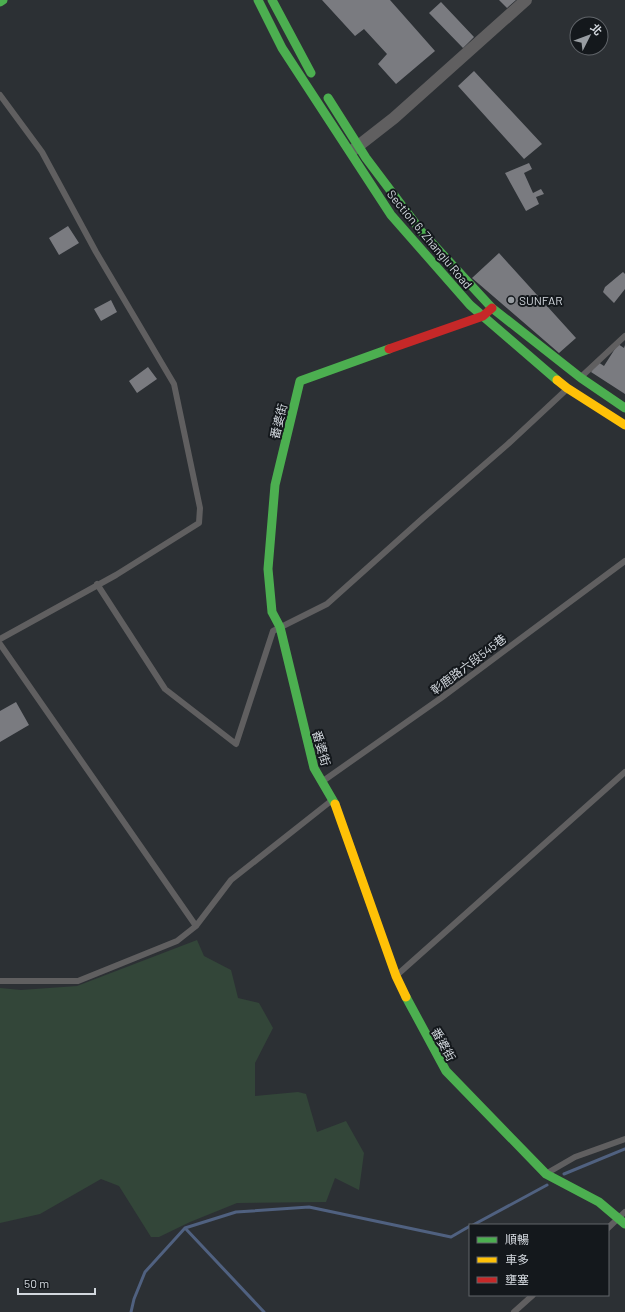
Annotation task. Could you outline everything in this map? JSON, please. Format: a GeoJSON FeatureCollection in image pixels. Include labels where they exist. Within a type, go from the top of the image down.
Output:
{"type":"FeatureCollection","features":[{"type":"Feature","properties":{"kind":"street","name":"Section 6, Zhanglu Road"},"geometry":{"type":"LineString","coordinates":[[258,0],[282,48],[354,150],[421,231],[492,308],[574,383],[625,425]]}},
{"type":"Feature","properties":{"kind":"street"},"geometry":{"type":"LineString","coordinates":[[272,0],[314,78]]}},
{"type":"Feature","properties":{"kind":"street"},"geometry":{"type":"LineString","coordinates":[[354,150],[394,118],[526,0]]}},
{"type":"Feature","properties":{"kind":"street","name":"Section 6, Zhanglu Road"},"geometry":{"type":"LineString","coordinates":[[322,90],[391,215],[470,305],[574,383],[625,408]]}},
{"type":"Feature","properties":{"kind":"street","name":"番婆街"},"geometry":{"type":"LineString","coordinates":[[492,308],[483,316],[300,381],[275,486],[268,569],[272,612],[280,627],[314,768],[333,799],[396,976],[426,1036],[446,1071],[546,1174],[599,1202],[623,1218]]}},
{"type":"Feature","properties":{"kind":"lane"},"geometry":{"type":"LineString","coordinates":[[0,94],[42,152],[96,252],[174,384],[200,508],[199,523],[116,575],[97,584],[0,639]]}},
{"type":"Feature","properties":{"kind":"lane"},"geometry":{"type":"LineString","coordinates":[[97,584],[166,689],[236,744],[273,631],[327,604],[508,444],[625,336]]}},
{"type":"Feature","properties":{"kind":"lane","name":"彰鹿路六段545巷"},"geometry":{"type":"LineString","coordinates":[[322,782],[441,698],[625,561]]}},
{"type":"Feature","properties":{"kind":"lane"},"geometry":{"type":"LineString","coordinates":[[0,644],[196,926]]}},
{"type":"Feature","properties":{"kind":"lane"},"geometry":{"type":"LineString","coordinates":[[396,976],[625,772]]}},
{"type":"Feature","properties":{"kind":"lane"},"geometry":{"type":"LineString","coordinates":[[0,981],[78,981],[176,941],[196,926],[231,880],[333,799]]}},
{"type":"Feature","properties":{"kind":"lane"},"geometry":{"type":"LineString","coordinates":[[546,1174],[575,1157],[625,1139]]}},
{"type":"Feature","properties":{"kind":"lane"},"geometry":{"type":"LineString","coordinates":[[609,1227],[623,1218]]}},
{"type":"Feature","properties":{"kind":"lane"},"geometry":{"type":"LineString","coordinates":[[514,1312],[532,1296]]}},
{"type":"Feature","properties":{"kind":"green space"},"geometry":{"type":"Polygon","coordinates":[[[197,940],[204,956],[231,970],[238,998],[259,1003],[273,1028],[255,1063],[255,1096],[298,1092],[306,1094],[317,1132],[346,1121],[364,1153],[359,1190],[335,1178],[326,1202],[237,1203],[190,1222],[159,1237],[151,1237],[119,1186],[101,1179],[40,1214],[0,1223],[0,988],[21,990],[77,986],[197,940]]]}},
{"type":"Feature","properties":{"kind":"building"},"geometry":{"type":"Polygon","coordinates":[[[322,0],[390,0],[435,51],[396,84],[378,64],[387,54],[364,29],[355,36],[322,0]]]}},
{"type":"Feature","properties":{"kind":"building"},"geometry":{"type":"Polygon","coordinates":[[[499,0],[516,0],[507,8],[499,0]]]}},
{"type":"Feature","properties":{"kind":"building"},"geometry":{"type":"Polygon","coordinates":[[[441,2],[474,37],[463,48],[429,13],[441,2]]]}},
{"type":"Feature","properties":{"kind":"building"},"geometry":{"type":"Polygon","coordinates":[[[474,71],[542,144],[524,159],[458,86],[474,71]]]}},
{"type":"Feature","properties":{"kind":"building"},"geometry":{"type":"Polygon","coordinates":[[[529,163],[532,169],[524,173],[533,193],[541,189],[544,194],[536,197],[539,204],[526,211],[505,173],[529,163]]]}},
{"type":"Feature","properties":{"kind":"building"},"geometry":{"type":"Polygon","coordinates":[[[68,226],[79,243],[59,255],[49,238],[68,226]]]}},
{"type":"Feature","properties":{"kind":"building"},"geometry":{"type":"Polygon","coordinates":[[[499,253],[576,338],[559,353],[472,278],[499,253]]]}},
{"type":"Feature","properties":{"kind":"building"},"geometry":{"type":"Polygon","coordinates":[[[623,272],[625,274],[625,289],[614,303],[603,292],[605,287],[623,272]]]}},
{"type":"Feature","properties":{"kind":"building"},"geometry":{"type":"Polygon","coordinates":[[[111,300],[117,312],[101,321],[94,309],[111,300]]]}},
{"type":"Feature","properties":{"kind":"building"},"geometry":{"type":"Polygon","coordinates":[[[618,344],[624,348],[625,345],[625,394],[591,372],[598,362],[604,366],[618,344]]]}},
{"type":"Feature","properties":{"kind":"building"},"geometry":{"type":"Polygon","coordinates":[[[148,367],[157,379],[137,393],[129,381],[148,367]]]}},
{"type":"Feature","properties":{"kind":"building"},"geometry":{"type":"Polygon","coordinates":[[[16,702],[29,725],[0,742],[0,711],[16,702]]]}},
{"type":"Feature","properties":{"kind":"waterway"},"geometry":{"type":"LineString","coordinates":[[564,1174],[625,1149]]}},
{"type":"Feature","properties":{"kind":"waterway"},"geometry":{"type":"LineString","coordinates":[[475,1224],[547,1185]]}},
{"type":"Feature","properties":{"kind":"waterway"},"geometry":{"type":"LineString","coordinates":[[131,1312],[134,1299],[145,1272],[185,1228],[236,1212],[309,1207],[451,1237],[469,1227]]}},
{"type":"Feature","properties":{"kind":"waterway"},"geometry":{"type":"LineString","coordinates":[[185,1228],[264,1312]]}},
{"type":"Feature","properties":{"kind":"traffic: fast"},"geometry":{"type":"LineString","coordinates":[[258,0],[282,48],[391,215],[470,305],[557,380]]}},
{"type":"Feature","properties":{"kind":"traffic: fast"},"geometry":{"type":"LineString","coordinates":[[272,0],[311,73]]}},
{"type":"Feature","properties":{"kind":"traffic: fast"},"geometry":{"type":"LineString","coordinates":[[328,98],[366,158],[421,231],[492,308],[581,378],[625,408]]}},
{"type":"Feature","properties":{"kind":"traffic: fast"},"geometry":{"type":"LineString","coordinates":[[335,804],[314,768],[280,627],[272,612],[268,569],[275,485],[300,381],[389,349]]}},
{"type":"Feature","properties":{"kind":"traffic: fast"},"geometry":{"type":"LineString","coordinates":[[406,997],[446,1071],[546,1174],[599,1202],[625,1224]]}},
{"type":"Feature","properties":{"kind":"traffic: slow"},"geometry":{"type":"LineString","coordinates":[[557,380],[625,425]]}},
{"type":"Feature","properties":{"kind":"traffic: slow"},"geometry":{"type":"LineString","coordinates":[[335,804],[396,976],[406,997]]}},
{"type":"Feature","properties":{"kind":"traffic: jam"},"geometry":{"type":"LineString","coordinates":[[389,349],[483,316],[492,308]]}},
{"type":"Feature","properties":{"kind":"place","name":"SUNFAR"},"geometry":{"type":"Point","coordinates":[511,300]}}]}
